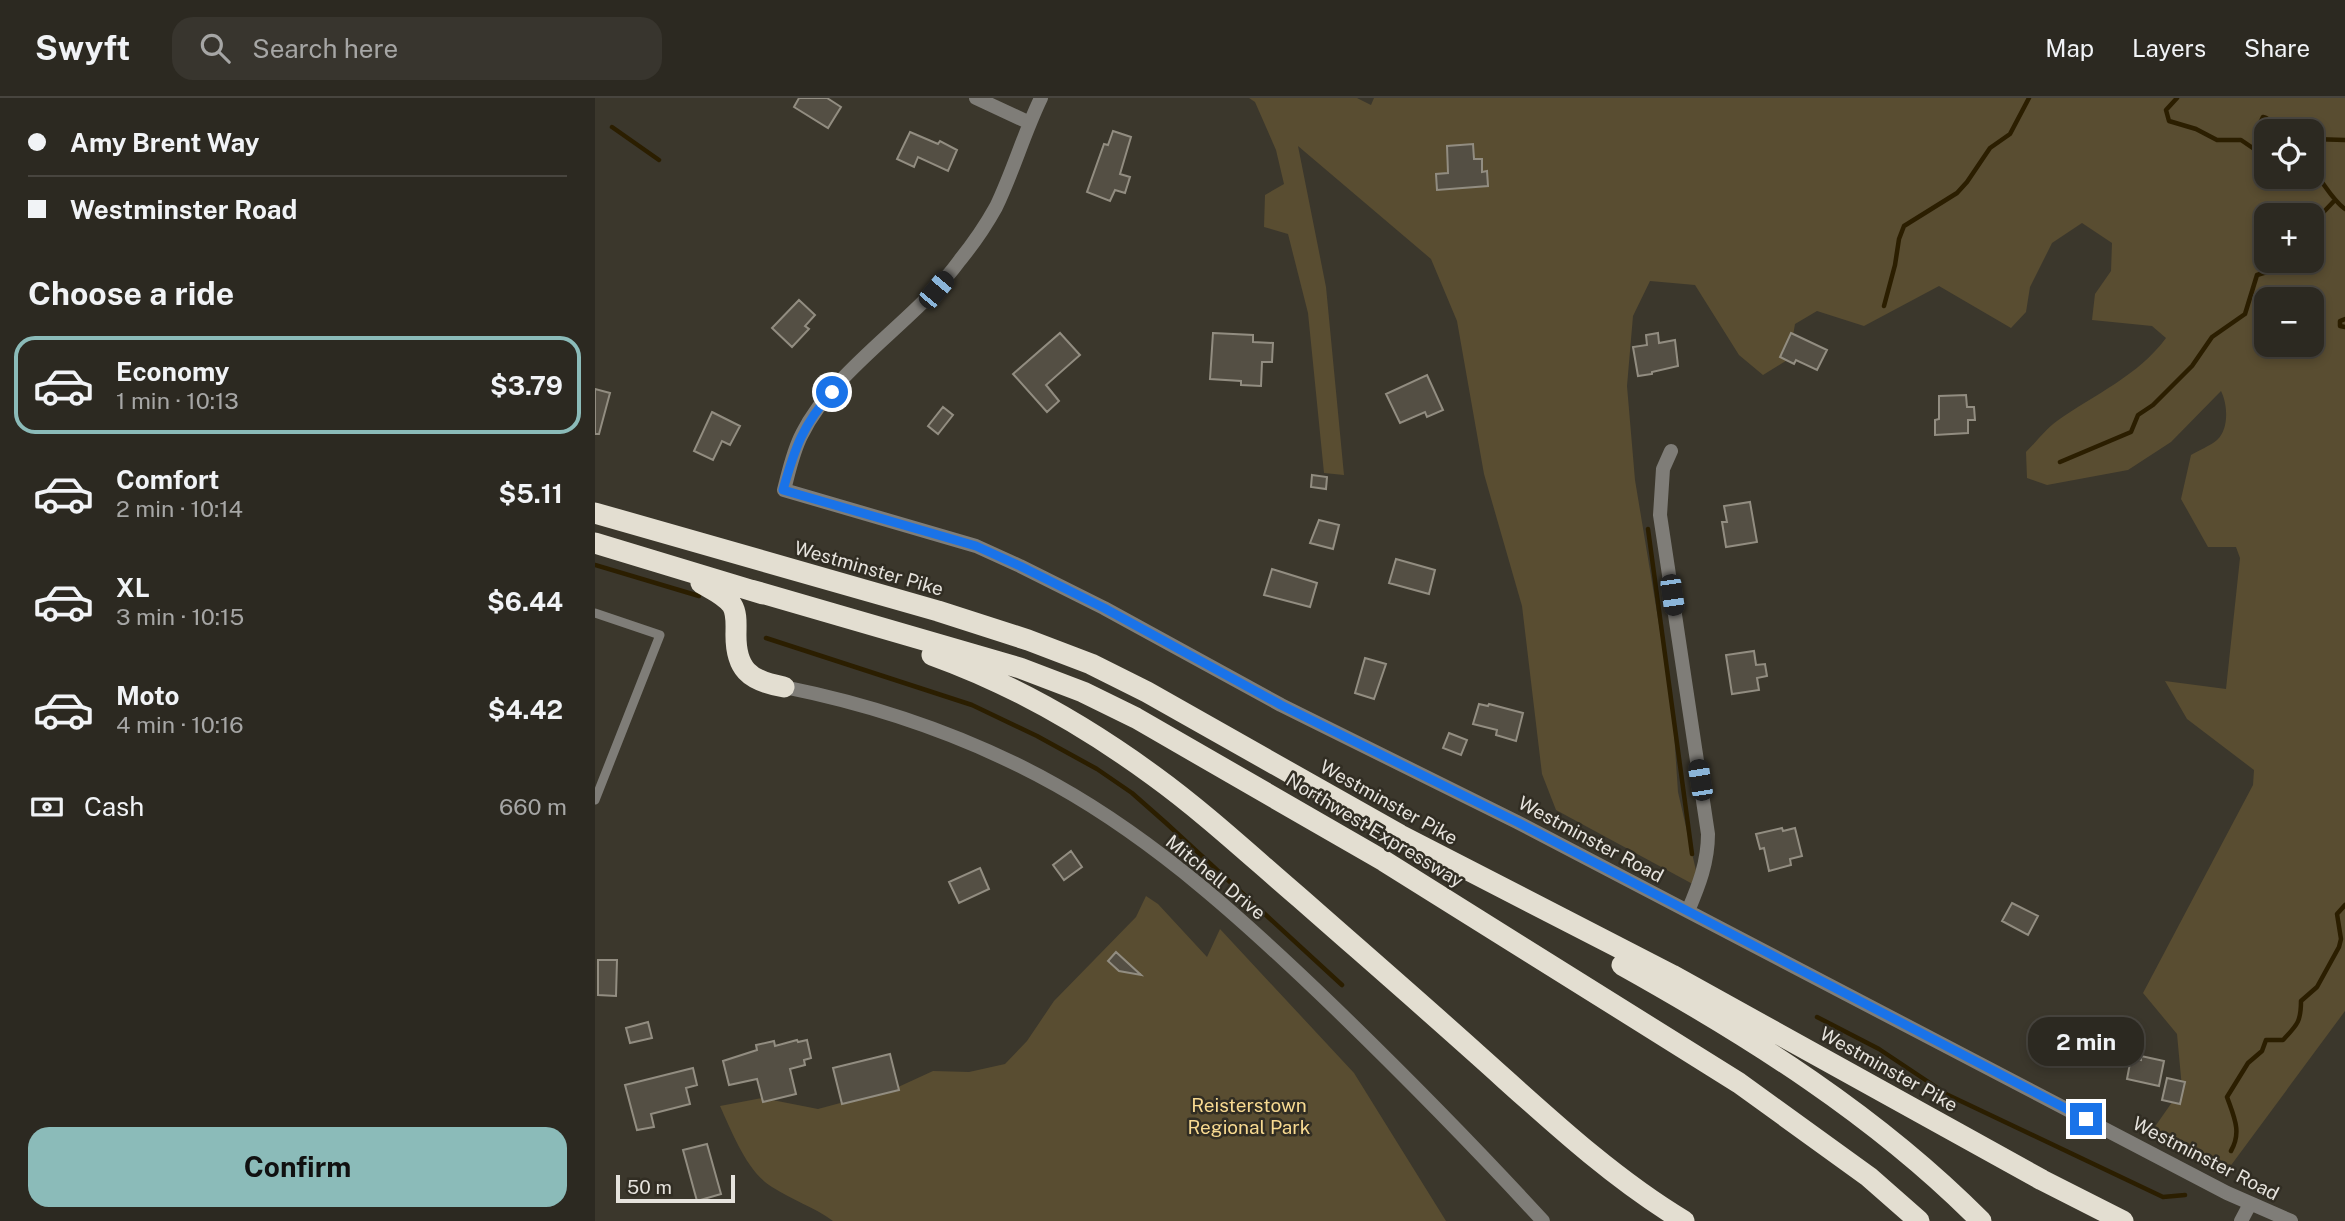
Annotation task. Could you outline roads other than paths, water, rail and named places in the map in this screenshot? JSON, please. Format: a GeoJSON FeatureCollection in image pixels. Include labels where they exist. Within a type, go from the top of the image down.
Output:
{"type":"FeatureCollection","features":[{"type":"Feature","properties":{"kind":"highway","name":"Westminster Pike"},"geometry":{"type":"LineString","coordinates":[[595,513],[938,611],[1091,664],[1191,716],[1399,835],[1672,975],[2042,1180],[2123,1221]]}},
{"type":"Feature","properties":{"kind":"highway"},"geometry":{"type":"LineString","coordinates":[[595,542],[751,590],[961,666],[1019,694],[1116,749],[1155,776],[1218,828],[1545,1115],[1647,1197],[1684,1221]]}},
{"type":"Feature","properties":{"kind":"highway"},"geometry":{"type":"LineString","coordinates":[[672,565],[732,605],[735,615],[736,655],[740,663],[754,679],[783,687]]}},
{"type":"Feature","properties":{"kind":"highway","name":"Northwest Expressway"},"geometry":{"type":"LineString","coordinates":[[751,590],[1020,668],[1083,692],[1136,718],[1384,861],[1739,1083],[1869,1177],[1919,1221]]}},
{"type":"Feature","properties":{"kind":"highway","name":"Northwest Expressway"},"geometry":{"type":"LineString","coordinates":[[1399,835],[1754,1042],[1886,1135],[1948,1187],[1981,1221]]}},
{"type":"Feature","properties":{"kind":"street"},"geometry":{"type":"LineString","coordinates":[[976,98],[1030,122],[1041,98]]}},
{"type":"Feature","properties":{"kind":"street","name":"Westminster Road"},"geometry":{"type":"LineString","coordinates":[[1030,122],[996,206],[978,235],[936,290],[847,375],[818,409],[794,452],[783,490],[976,546],[1020,566],[1104,608],[1281,705],[1517,822],[2250,1204],[2291,1221]]}},
{"type":"Feature","properties":{"kind":"street"},"geometry":{"type":"LineString","coordinates":[[1671,451],[1663,469],[1660,516],[1708,834],[1705,866],[1688,911]]}},
{"type":"Feature","properties":{"kind":"street","name":"Mitchell Drive"},"geometry":{"type":"LineString","coordinates":[[783,687],[856,703],[958,737],[1058,786],[1185,872],[1316,990],[1455,1126],[1543,1221]]}},
{"type":"Feature","properties":{"kind":"street"},"geometry":{"type":"LineString","coordinates":[[2241,1221],[2250,1204]]}},
{"type":"Feature","properties":{"kind":"lane"},"geometry":{"type":"LineString","coordinates":[[595,613],[660,635],[595,800]]}},
{"type":"Feature","properties":{"kind":"waterway"},"geometry":{"type":"LineString","coordinates":[[1884,306],[1904,226],[1957,193],[1990,148],[2010,134],[2029,98]]}},
{"type":"Feature","properties":{"kind":"waterway"},"geometry":{"type":"LineString","coordinates":[[2177,98],[2166,110],[2169,121],[2196,129],[2217,140],[2241,140],[2254,149]]}},
{"type":"Feature","properties":{"kind":"waterway"},"geometry":{"type":"LineString","coordinates":[[2262,119],[2268,119]]}},
{"type":"Feature","properties":{"kind":"waterway"},"geometry":{"type":"LineString","coordinates":[[612,127],[659,160]]}},
{"type":"Feature","properties":{"kind":"waterway"},"geometry":{"type":"LineString","coordinates":[[2324,139],[2345,140]]}},
{"type":"Feature","properties":{"kind":"waterway"},"geometry":{"type":"LineString","coordinates":[[2324,185],[2345,209]]}},
{"type":"Feature","properties":{"kind":"waterway"},"geometry":{"type":"LineString","coordinates":[[2324,212],[2335,200]]}},
{"type":"Feature","properties":{"kind":"waterway"},"geometry":{"type":"LineString","coordinates":[[2060,462],[2131,432],[2138,415],[2153,405],[2192,366],[2212,337],[2245,314],[2257,275],[2264,273]]}},
{"type":"Feature","properties":{"kind":"waterway"},"geometry":{"type":"LineString","coordinates":[[2345,319],[2340,321],[2340,326],[2345,327]]}},
{"type":"Feature","properties":{"kind":"waterway"},"geometry":{"type":"LineString","coordinates":[[1648,529],[1692,854]]}},
{"type":"Feature","properties":{"kind":"waterway"},"geometry":{"type":"LineString","coordinates":[[595,565],[699,596]]}},
{"type":"Feature","properties":{"kind":"waterway"},"geometry":{"type":"LineString","coordinates":[[766,638],[972,705],[1097,769],[1132,793],[1342,985]]}},
{"type":"Feature","properties":{"kind":"waterway"},"geometry":{"type":"LineString","coordinates":[[2231,1151],[2236,1131],[2227,1097],[2248,1063],[2262,1051],[2266,1040],[2283,1040],[2297,1023],[2301,1001],[2317,987],[2339,947],[2341,939],[2337,914],[2345,905]]}},
{"type":"Feature","properties":{"kind":"waterway"},"geometry":{"type":"LineString","coordinates":[[1817,1017],[1879,1049],[1948,1095],[2163,1197],[2185,1195]]}},
{"type":"Feature","properties":{"kind":"park label","name":"Reisterstown Regional Park"},"geometry":{"type":"Point","coordinates":[1249,1116]}}]}
